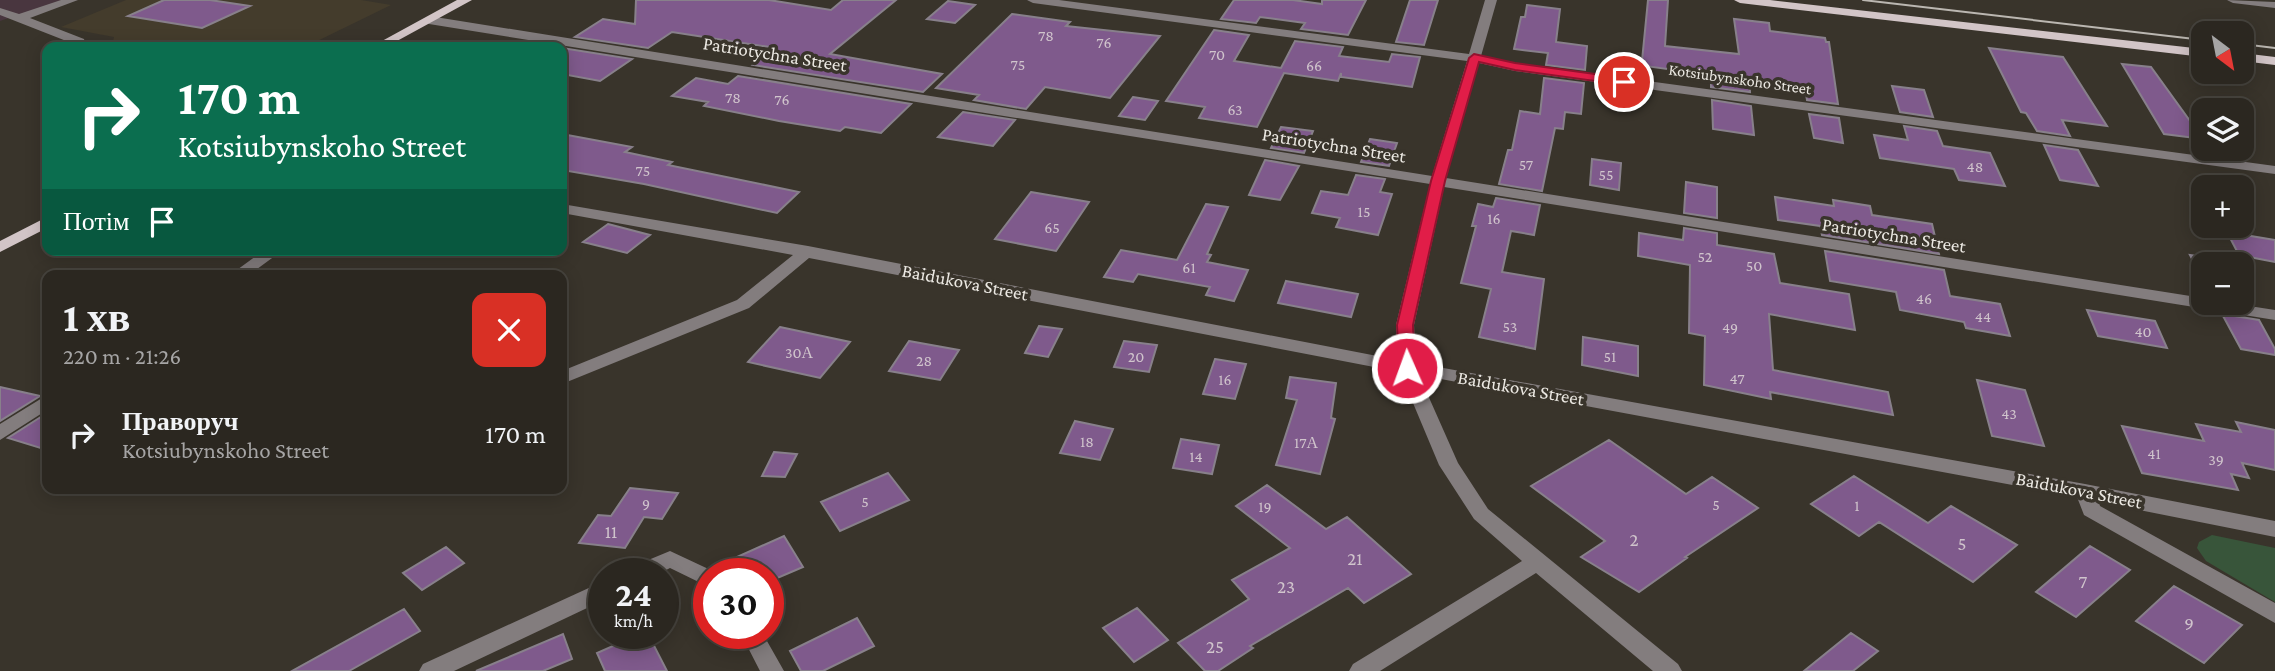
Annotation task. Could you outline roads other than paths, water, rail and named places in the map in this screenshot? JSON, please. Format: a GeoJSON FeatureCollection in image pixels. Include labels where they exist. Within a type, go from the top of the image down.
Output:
{"type":"FeatureCollection","features":[{"type":"Feature","properties":{"kind":"main road"},"geometry":{"type":"LineString","coordinates":[[387,42],[466,0]]}},
{"type":"Feature","properties":{"kind":"main road"},"geometry":{"type":"LineString","coordinates":[[1740,0],[2191,52]]}},
{"type":"Feature","properties":{"kind":"main road"},"geometry":{"type":"LineString","coordinates":[[2254,58],[2275,61]]}},
{"type":"Feature","properties":{"kind":"main road"},"geometry":{"type":"LineString","coordinates":[[0,247],[42,225]]}},
{"type":"Feature","properties":{"kind":"street"},"geometry":{"type":"LineString","coordinates":[[20,18],[72,0]]}},
{"type":"Feature","properties":{"kind":"street","name":"Kotsiubynskoho Street"},"geometry":{"type":"LineString","coordinates":[[1033,0],[1474,58],[1515,67],[2275,170]]}},
{"type":"Feature","properties":{"kind":"street"},"geometry":{"type":"LineString","coordinates":[[1491,0],[1438,181],[1405,325],[1407,368],[1449,465],[1481,514],[1670,671]]}},
{"type":"Feature","properties":{"kind":"street"},"geometry":{"type":"LineString","coordinates":[[2233,0],[2275,5]]}},
{"type":"Feature","properties":{"kind":"street"},"geometry":{"type":"LineString","coordinates":[[0,11],[80,42]]}},
{"type":"Feature","properties":{"kind":"street","name":"Patriotychna Street"},"geometry":{"type":"LineString","coordinates":[[429,20],[567,42]]}},
{"type":"Feature","properties":{"kind":"street","name":"Patriotychna Street"},"geometry":{"type":"LineString","coordinates":[[567,42],[2275,315]]}},
{"type":"Feature","properties":{"kind":"street","name":"Baidukova Street"},"geometry":{"type":"LineString","coordinates":[[567,209],[808,251],[1407,368],[2085,491],[2275,529]]}},
{"type":"Feature","properties":{"kind":"street"},"geometry":{"type":"LineString","coordinates":[[567,376],[743,304],[808,251]]}},
{"type":"Feature","properties":{"kind":"street"},"geometry":{"type":"LineString","coordinates":[[245,270],[266,256]]}},
{"type":"Feature","properties":{"kind":"street"},"geometry":{"type":"LineString","coordinates":[[0,433],[42,404]]}},
{"type":"Feature","properties":{"kind":"street"},"geometry":{"type":"LineString","coordinates":[[2085,491],[2091,510],[2275,614]]}},
{"type":"Feature","properties":{"kind":"street"},"geometry":{"type":"LineString","coordinates":[[1360,671],[1537,562]]}},
{"type":"Feature","properties":{"kind":"street"},"geometry":{"type":"LineString","coordinates":[[431,671],[588,597]]}},
{"type":"Feature","properties":{"kind":"street"},"geometry":{"type":"LineString","coordinates":[[760,649],[772,671]]}},
{"type":"Feature","properties":{"kind":"tram line"},"geometry":{"type":"LineString","coordinates":[[1863,0],[2191,39]]}},
{"type":"Feature","properties":{"kind":"tram line"},"geometry":{"type":"LineString","coordinates":[[2254,45],[2275,48]]}}]}
